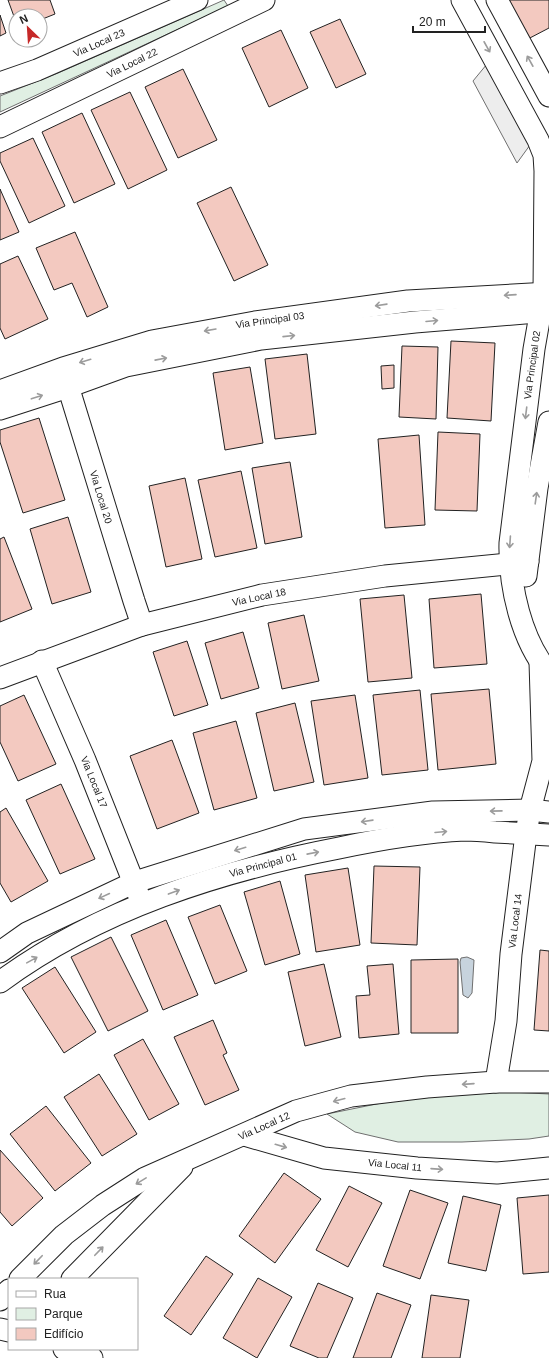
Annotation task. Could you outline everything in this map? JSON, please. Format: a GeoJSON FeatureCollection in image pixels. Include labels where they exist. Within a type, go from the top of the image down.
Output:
{"type":"FeatureCollection","features":[{"type":"Feature","properties":{"kind":"street","name":"Via Local 23"},"geometry":{"type":"LineString","coordinates":[[0,83],[38,70],[197,0]]}},
{"type":"Feature","properties":{"kind":"street","name":"Via Principal 02"},"geometry":{"type":"LineString","coordinates":[[462,0],[538,140],[544,154],[546,302],[534,350],[511,535],[519,562]]}},
{"type":"Feature","properties":{"kind":"street"},"geometry":{"type":"LineString","coordinates":[[497,0],[549,96]]}},
{"type":"Feature","properties":{"kind":"street","name":"Via Local 22"},"geometry":{"type":"LineString","coordinates":[[0,127],[251,3]]}},
{"type":"Feature","properties":{"kind":"street","name":"Via Principal 03"},"geometry":{"type":"LineString","coordinates":[[0,409],[65,378],[152,340],[255,322],[408,301],[546,302]]}},
{"type":"Feature","properties":{"kind":"street","name":"Via Principal 03"},"geometry":{"type":"LineString","coordinates":[[0,391],[65,378]]}},
{"type":"Feature","properties":{"kind":"street","name":"Via Local 20"},"geometry":{"type":"LineString","coordinates":[[65,378],[142,624]]}},
{"type":"Feature","properties":{"kind":"street","name":"Via Principal 02"},"geometry":{"type":"LineString","coordinates":[[544,667],[526,635],[517,605],[519,562],[537,488],[549,422]]}},
{"type":"Feature","properties":{"kind":"street","name":"Via Local 18"},"geometry":{"type":"LineString","coordinates":[[0,678],[142,624],[262,595],[385,576],[519,562]]}},
{"type":"Feature","properties":{"kind":"street","name":"Via Local 17"},"geometry":{"type":"LineString","coordinates":[[42,661],[85,760],[135,882],[142,904]]}},
{"type":"Feature","properties":{"kind":"street","name":"Via Local 14"},"geometry":{"type":"LineString","coordinates":[[496,1082],[506,1021],[526,834],[540,811],[546,757],[544,667]]}},
{"type":"Feature","properties":{"kind":"street","name":"Via Principal 01"},"geometry":{"type":"LineString","coordinates":[[0,952],[27,933],[135,882],[304,829],[433,812],[540,811]]}},
{"type":"Feature","properties":{"kind":"street","name":"Via Principal 01"},"geometry":{"type":"LineString","coordinates":[[0,982],[33,959],[84,930],[142,904],[209,879],[295,856],[397,836],[466,830],[549,835]]}},
{"type":"Feature","properties":{"kind":"street","name":"Via Local 12"},"geometry":{"type":"LineString","coordinates":[[21,1278],[64,1235],[103,1205],[145,1178],[296,1111],[351,1096],[427,1087],[496,1082],[549,1082]]}},
{"type":"Feature","properties":{"kind":"street","name":"Via Local 11"},"geometry":{"type":"LineString","coordinates":[[244,1135],[324,1158],[417,1168],[496,1173],[549,1168]]}},
{"type":"Feature","properties":{"kind":"street"},"geometry":{"type":"LineString","coordinates":[[73,1278],[189,1159]]}},
{"type":"Feature","properties":{"kind":"street"},"geometry":{"type":"LineString","coordinates":[[0,1300],[8,1291]]}},
{"type":"Feature","properties":{"kind":"street"},"geometry":{"type":"LineString","coordinates":[[67,1350],[92,1358]]}},
{"type":"Feature","properties":{"kind":"green space"},"geometry":{"type":"Polygon","coordinates":[[[224,0],[228,6],[0,112],[0,96],[58,73],[224,0]]]}},
{"type":"Feature","properties":{"kind":"green space"},"geometry":{"type":"Polygon","coordinates":[[[490,1091],[549,1094],[549,1136],[529,1139],[462,1142],[398,1142],[355,1132],[327,1114],[421,1095],[490,1091]]]}},
{"type":"Feature","properties":{"kind":"shaded area"},"geometry":{"type":"Polygon","coordinates":[[[487,64],[530,145],[517,163],[473,81],[487,64]]]}},
{"type":"Feature","properties":{"kind":"shaded area"},"geometry":{"type":"Polygon","coordinates":[[[467,957],[474,960],[472,993],[468,998],[463,995],[460,962],[461,958],[467,957]]]}},
{"type":"Feature","properties":{"kind":"building"},"geometry":{"type":"Polygon","coordinates":[[[8,0],[50,0],[55,14],[48,17],[48,8],[11,8],[8,0]]]}},
{"type":"Feature","properties":{"kind":"building"},"geometry":{"type":"Polygon","coordinates":[[[505,0],[549,0],[549,28],[526,40],[505,0]]]}},
{"type":"Feature","properties":{"kind":"building"},"geometry":{"type":"Polygon","coordinates":[[[0,15],[6,33],[0,36],[0,15]]]}},
{"type":"Feature","properties":{"kind":"building"},"geometry":{"type":"Polygon","coordinates":[[[340,19],[366,74],[336,88],[310,32],[340,19]]]}},
{"type":"Feature","properties":{"kind":"building"},"geometry":{"type":"Polygon","coordinates":[[[281,30],[308,88],[269,107],[242,48],[281,30]]]}},
{"type":"Feature","properties":{"kind":"building"},"geometry":{"type":"Polygon","coordinates":[[[183,69],[217,140],[178,158],[145,87],[183,69]]]}},
{"type":"Feature","properties":{"kind":"building"},"geometry":{"type":"Polygon","coordinates":[[[130,92],[167,170],[128,189],[91,110],[130,92]]]}},
{"type":"Feature","properties":{"kind":"building"},"geometry":{"type":"Polygon","coordinates":[[[82,113],[115,184],[74,203],[42,132],[82,113]]]}},
{"type":"Feature","properties":{"kind":"building"},"geometry":{"type":"Polygon","coordinates":[[[33,138],[65,206],[29,223],[0,161],[0,153],[33,138]]]}},
{"type":"Feature","properties":{"kind":"building"},"geometry":{"type":"Polygon","coordinates":[[[231,187],[268,265],[234,281],[197,203],[231,187]]]}},
{"type":"Feature","properties":{"kind":"building"},"geometry":{"type":"Polygon","coordinates":[[[0,189],[19,232],[0,240],[0,189]]]}},
{"type":"Feature","properties":{"kind":"building"},"geometry":{"type":"Polygon","coordinates":[[[75,232],[108,307],[87,317],[72,283],[54,290],[36,248],[75,232]]]}},
{"type":"Feature","properties":{"kind":"building"},"geometry":{"type":"Polygon","coordinates":[[[18,256],[48,319],[5,339],[0,328],[0,264],[18,256]]]}},
{"type":"Feature","properties":{"kind":"building"},"geometry":{"type":"Polygon","coordinates":[[[451,341],[495,343],[491,421],[447,418],[451,341]]]}},
{"type":"Feature","properties":{"kind":"building"},"geometry":{"type":"Polygon","coordinates":[[[402,346],[438,347],[436,419],[399,417],[402,346]]]}},
{"type":"Feature","properties":{"kind":"building"},"geometry":{"type":"Polygon","coordinates":[[[307,354],[316,434],[275,439],[265,359],[307,354]]]}},
{"type":"Feature","properties":{"kind":"building"},"geometry":{"type":"Polygon","coordinates":[[[394,365],[394,388],[382,389],[381,366],[394,365]]]}},
{"type":"Feature","properties":{"kind":"building"},"geometry":{"type":"Polygon","coordinates":[[[250,367],[263,443],[225,450],[213,373],[250,367]]]}},
{"type":"Feature","properties":{"kind":"building"},"geometry":{"type":"Polygon","coordinates":[[[39,418],[65,500],[23,513],[0,442],[0,430],[39,418]]]}},
{"type":"Feature","properties":{"kind":"building"},"geometry":{"type":"Polygon","coordinates":[[[438,432],[480,434],[477,511],[435,510],[438,432]]]}},
{"type":"Feature","properties":{"kind":"building"},"geometry":{"type":"Polygon","coordinates":[[[419,435],[425,525],[385,528],[378,439],[419,435]]]}},
{"type":"Feature","properties":{"kind":"building"},"geometry":{"type":"Polygon","coordinates":[[[290,462],[302,537],[265,544],[252,468],[290,462]]]}},
{"type":"Feature","properties":{"kind":"building"},"geometry":{"type":"Polygon","coordinates":[[[241,471],[257,548],[215,557],[198,480],[241,471]]]}},
{"type":"Feature","properties":{"kind":"building"},"geometry":{"type":"Polygon","coordinates":[[[185,478],[202,559],[166,567],[149,486],[185,478]]]}},
{"type":"Feature","properties":{"kind":"building"},"geometry":{"type":"Polygon","coordinates":[[[68,517],[91,592],[52,604],[30,529],[68,517]]]}},
{"type":"Feature","properties":{"kind":"building"},"geometry":{"type":"Polygon","coordinates":[[[4,537],[32,609],[0,622],[0,539],[4,537]]]}},
{"type":"Feature","properties":{"kind":"building"},"geometry":{"type":"Polygon","coordinates":[[[481,594],[487,664],[434,668],[429,599],[481,594]]]}},
{"type":"Feature","properties":{"kind":"building"},"geometry":{"type":"Polygon","coordinates":[[[404,595],[412,678],[368,682],[360,599],[404,595]]]}},
{"type":"Feature","properties":{"kind":"building"},"geometry":{"type":"Polygon","coordinates":[[[304,615],[319,681],[282,689],[268,623],[304,615]]]}},
{"type":"Feature","properties":{"kind":"building"},"geometry":{"type":"Polygon","coordinates":[[[243,632],[259,688],[221,699],[205,643],[243,632]]]}},
{"type":"Feature","properties":{"kind":"building"},"geometry":{"type":"Polygon","coordinates":[[[187,641],[208,705],[174,716],[153,652],[187,641]]]}},
{"type":"Feature","properties":{"kind":"building"},"geometry":{"type":"Polygon","coordinates":[[[489,689],[496,764],[438,770],[431,694],[489,689]]]}},
{"type":"Feature","properties":{"kind":"building"},"geometry":{"type":"Polygon","coordinates":[[[420,690],[428,770],[382,775],[373,695],[420,690]]]}},
{"type":"Feature","properties":{"kind":"building"},"geometry":{"type":"Polygon","coordinates":[[[24,695],[56,764],[18,781],[0,742],[0,706],[24,695]]]}},
{"type":"Feature","properties":{"kind":"building"},"geometry":{"type":"Polygon","coordinates":[[[355,695],[368,778],[324,785],[311,701],[355,695]]]}},
{"type":"Feature","properties":{"kind":"building"},"geometry":{"type":"Polygon","coordinates":[[[295,703],[314,782],[274,791],[256,713],[295,703]]]}},
{"type":"Feature","properties":{"kind":"building"},"geometry":{"type":"Polygon","coordinates":[[[236,721],[257,798],[214,810],[193,733],[236,721]]]}},
{"type":"Feature","properties":{"kind":"building"},"geometry":{"type":"Polygon","coordinates":[[[172,740],[199,813],[157,829],[130,756],[172,740]]]}},
{"type":"Feature","properties":{"kind":"building"},"geometry":{"type":"Polygon","coordinates":[[[61,784],[95,859],[60,874],[26,800],[61,784]]]}},
{"type":"Feature","properties":{"kind":"building"},"geometry":{"type":"Polygon","coordinates":[[[6,808],[48,881],[11,902],[0,883],[0,812],[6,808]]]}},
{"type":"Feature","properties":{"kind":"building"},"geometry":{"type":"Polygon","coordinates":[[[374,866],[420,867],[417,945],[371,943],[374,866]]]}},
{"type":"Feature","properties":{"kind":"building"},"geometry":{"type":"Polygon","coordinates":[[[348,868],[360,945],[316,952],[305,875],[348,868]]]}},
{"type":"Feature","properties":{"kind":"building"},"geometry":{"type":"Polygon","coordinates":[[[280,881],[300,954],[265,965],[244,892],[280,881]]]}},
{"type":"Feature","properties":{"kind":"building"},"geometry":{"type":"Polygon","coordinates":[[[220,905],[247,971],[215,984],[188,917],[220,905]]]}},
{"type":"Feature","properties":{"kind":"building"},"geometry":{"type":"Polygon","coordinates":[[[166,920],[198,995],[163,1010],[131,935],[166,920]]]}},
{"type":"Feature","properties":{"kind":"building"},"geometry":{"type":"Polygon","coordinates":[[[111,937],[148,1011],[108,1031],[71,957],[111,937]]]}},
{"type":"Feature","properties":{"kind":"building"},"geometry":{"type":"Polygon","coordinates":[[[540,950],[549,951],[549,1031],[534,1030],[540,950]]]}},
{"type":"Feature","properties":{"kind":"building"},"geometry":{"type":"Polygon","coordinates":[[[458,959],[458,1033],[411,1033],[411,960],[458,959]]]}},
{"type":"Feature","properties":{"kind":"building"},"geometry":{"type":"Polygon","coordinates":[[[324,964],[341,1037],[305,1046],[288,972],[324,964]]]}},
{"type":"Feature","properties":{"kind":"building"},"geometry":{"type":"Polygon","coordinates":[[[393,964],[399,1034],[359,1038],[356,996],[370,995],[367,966],[393,964]]]}},
{"type":"Feature","properties":{"kind":"building"},"geometry":{"type":"Polygon","coordinates":[[[55,967],[96,1032],[64,1053],[22,988],[55,967]]]}},
{"type":"Feature","properties":{"kind":"building"},"geometry":{"type":"Polygon","coordinates":[[[213,1020],[227,1053],[223,1055],[239,1090],[205,1105],[174,1037],[213,1020]]]}},
{"type":"Feature","properties":{"kind":"building"},"geometry":{"type":"Polygon","coordinates":[[[143,1039],[179,1104],[149,1120],[114,1055],[143,1039]]]}},
{"type":"Feature","properties":{"kind":"building"},"geometry":{"type":"Polygon","coordinates":[[[99,1074],[137,1134],[102,1156],[64,1097],[99,1074]]]}},
{"type":"Feature","properties":{"kind":"building"},"geometry":{"type":"Polygon","coordinates":[[[46,1106],[91,1163],[55,1191],[10,1134],[46,1106]]]}},
{"type":"Feature","properties":{"kind":"building"},"geometry":{"type":"Polygon","coordinates":[[[0,1150],[43,1198],[12,1226],[0,1212],[0,1150]]]}},
{"type":"Feature","properties":{"kind":"building"},"geometry":{"type":"Polygon","coordinates":[[[284,1173],[321,1199],[275,1263],[239,1236],[284,1173]]]}},
{"type":"Feature","properties":{"kind":"building"},"geometry":{"type":"Polygon","coordinates":[[[349,1186],[382,1203],[348,1267],[316,1250],[349,1186]]]}},
{"type":"Feature","properties":{"kind":"building"},"geometry":{"type":"Polygon","coordinates":[[[410,1190],[448,1203],[420,1279],[383,1266],[410,1190]]]}},
{"type":"Feature","properties":{"kind":"building"},"geometry":{"type":"Polygon","coordinates":[[[549,1195],[549,1272],[523,1274],[517,1198],[549,1195]]]}},
{"type":"Feature","properties":{"kind":"building"},"geometry":{"type":"Polygon","coordinates":[[[463,1196],[501,1205],[486,1271],[448,1263],[463,1196]]]}},
{"type":"Feature","properties":{"kind":"building"},"geometry":{"type":"Polygon","coordinates":[[[206,1256],[233,1274],[191,1335],[164,1316],[206,1256]]]}},
{"type":"Feature","properties":{"kind":"building"},"geometry":{"type":"Polygon","coordinates":[[[258,1278],[292,1297],[257,1358],[223,1338],[258,1278]]]}},
{"type":"Feature","properties":{"kind":"building"},"geometry":{"type":"Polygon","coordinates":[[[318,1283],[353,1298],[327,1358],[319,1358],[290,1346],[318,1283]]]}},
{"type":"Feature","properties":{"kind":"building"},"geometry":{"type":"Polygon","coordinates":[[[377,1293],[411,1305],[391,1358],[353,1358],[377,1293]]]}},
{"type":"Feature","properties":{"kind":"building"},"geometry":{"type":"Polygon","coordinates":[[[431,1295],[469,1300],[460,1358],[422,1358],[431,1295]]]}}]}
